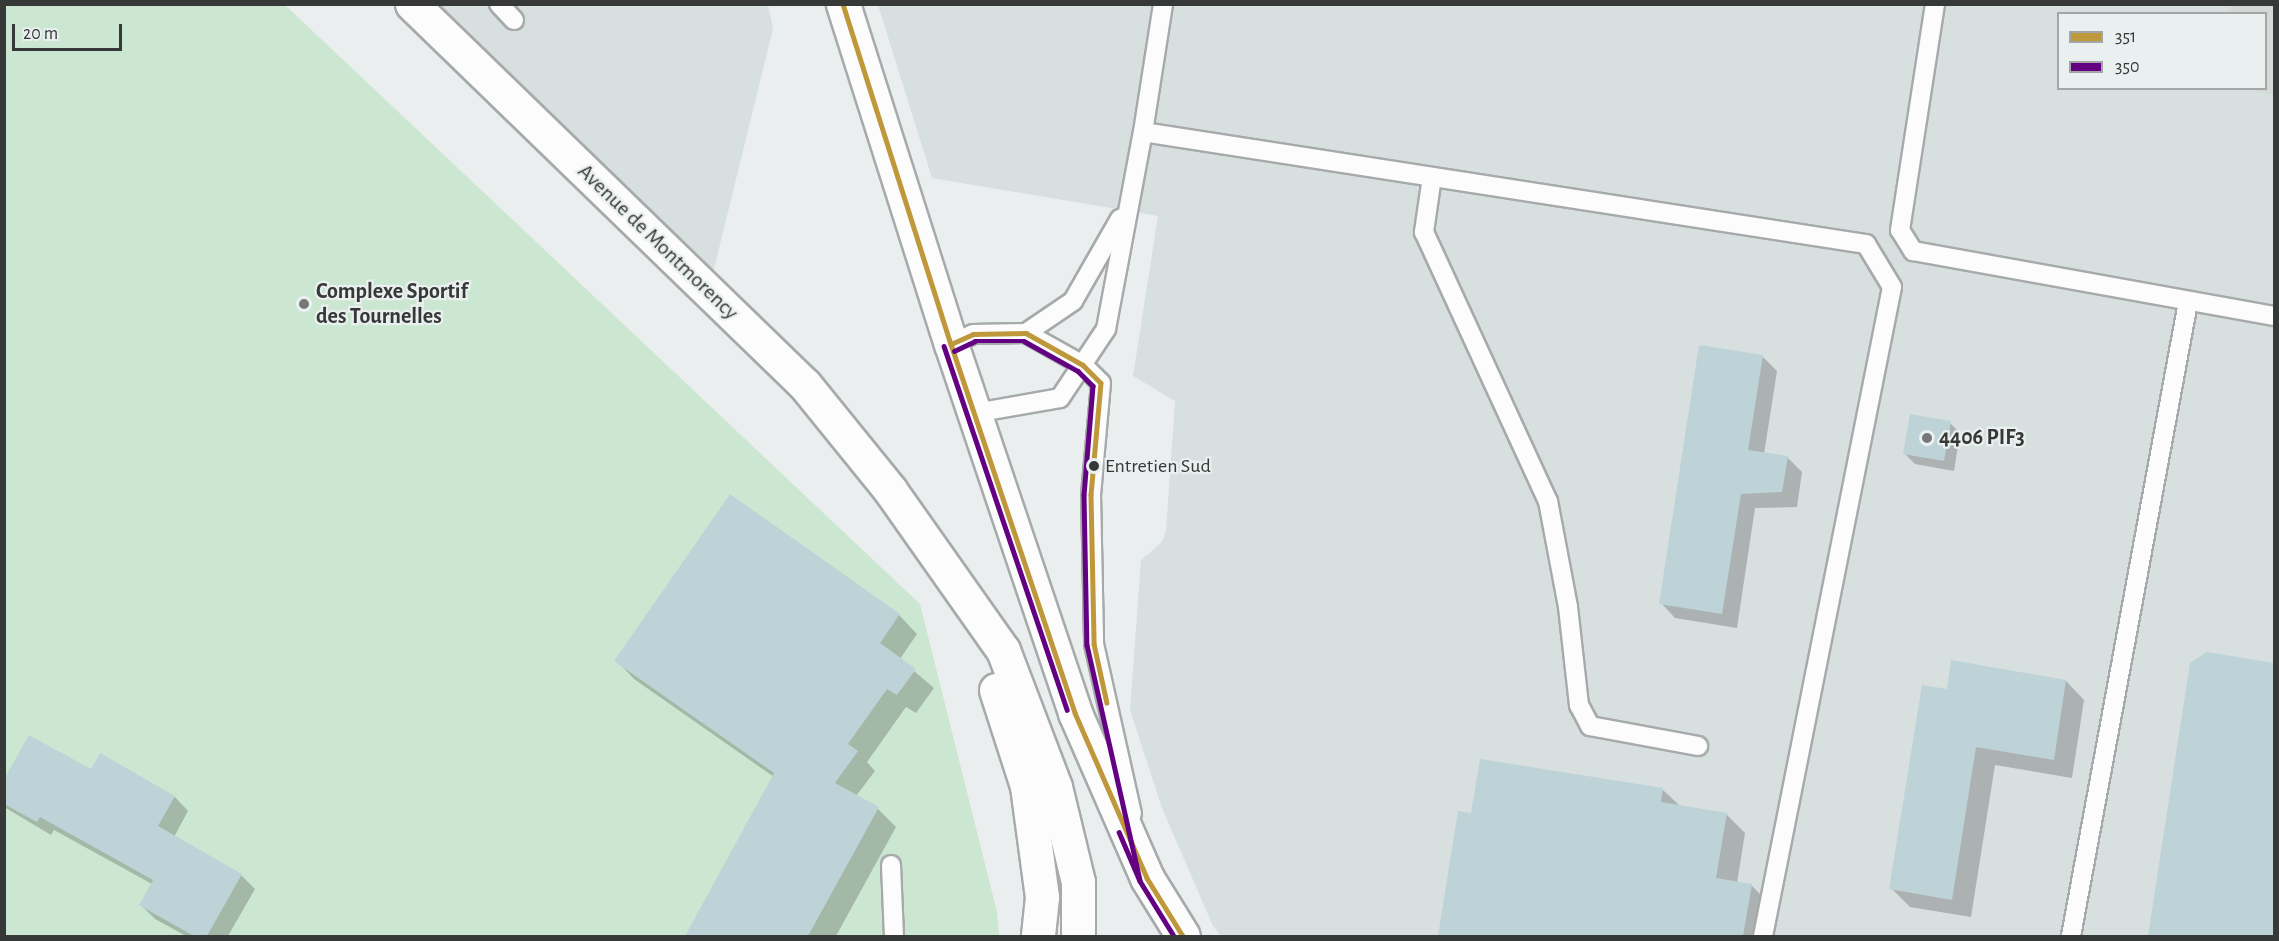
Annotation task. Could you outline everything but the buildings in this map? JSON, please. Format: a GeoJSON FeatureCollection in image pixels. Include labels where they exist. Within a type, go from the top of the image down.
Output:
{"type":"FeatureCollection","features":[{"type":"Feature","properties":{"kind":"street","name":"Avenue de Montmorency"},"geometry":{"type":"LineString","coordinates":[[412,4],[805,384],[890,490],[1003,651],[1055,787],[1078,882],[1078,936]]}},
{"type":"Feature","properties":{"kind":"street"},"geometry":{"type":"LineString","coordinates":[[843,4],[951,344],[1075,713],[1147,878],[1183,936]]}},
{"type":"Feature","properties":{"kind":"street","name":"Avenue de Montmorency"},"geometry":{"type":"LineString","coordinates":[[890,490],[988,665],[1027,786],[1041,897],[1038,936]]}},
{"type":"Feature","properties":{"kind":"lane"},"geometry":{"type":"LineString","coordinates":[[499,4],[514,20]]}},
{"type":"Feature","properties":{"kind":"lane"},"geometry":{"type":"LineString","coordinates":[[975,413],[1060,398],[1106,329],[1126,207],[1143,132],[1163,4]]}},
{"type":"Feature","properties":{"kind":"lane"},"geometry":{"type":"LineString","coordinates":[[1935,4],[1900,230],[1913,251],[2274,316]]}},
{"type":"Feature","properties":{"kind":"lane"},"geometry":{"type":"LineString","coordinates":[[1143,132],[1866,244],[1892,287],[1763,936]]}},
{"type":"Feature","properties":{"kind":"lane"},"geometry":{"type":"LineString","coordinates":[[1432,177],[1424,232],[1548,501],[1568,607],[1579,705],[1590,726],[1698,746]]}},
{"type":"Feature","properties":{"kind":"lane"},"geometry":{"type":"LineString","coordinates":[[1026,333],[1073,301],[1126,207]]}},
{"type":"Feature","properties":{"kind":"lane"},"geometry":{"type":"LineString","coordinates":[[2071,936],[2188,302]]}},
{"type":"Feature","properties":{"kind":"lane"},"geometry":{"type":"LineString","coordinates":[[951,344],[973,334],[1026,333],[1083,365],[1101,384],[1091,495],[1094,644],[1147,878]]}},
{"type":"Feature","properties":{"kind":"lane"},"geometry":{"type":"LineString","coordinates":[[891,865],[894,936]]}},
{"type":"Feature","properties":{"kind":"shaded area"},"geometry":{"type":"Polygon","coordinates":[[[417,5],[768,5],[773,29],[711,281],[417,5]]]}},
{"type":"Feature","properties":{"kind":"shaded area"},"geometry":{"type":"Polygon","coordinates":[[[878,5],[2274,5],[2274,936],[1221,936],[1213,926],[1162,808],[1130,710],[1141,560],[1162,542],[1166,531],[1175,401],[1133,376],[1158,216],[932,178],[878,5]]]}},
{"type":"Feature","properties":{"kind":"green space","name":"Complexe Sportif des Tournelles"},"geometry":{"type":"Polygon","coordinates":[[[4,5],[285,5],[920,604],[997,912],[999,936],[5,936],[4,5]]]}},
{"type":"Feature","properties":{"kind":"taxiway"},"geometry":{"type":"LineString","coordinates":[[2267,42],[2274,44]]}},
{"type":"Feature","properties":{"kind":"transit line","name":"351"},"geometry":{"type":"LineString","coordinates":[[843,4],[951,344],[1075,713],[1147,878],[1183,936]]}},
{"type":"Feature","properties":{"kind":"transit line","name":"351"},"geometry":{"type":"LineString","coordinates":[[951,344],[973,334],[1026,333],[1083,365],[1101,383],[1091,495],[1094,644],[1107,703]]}},
{"type":"Feature","properties":{"kind":"transit line","name":"350"},"geometry":{"type":"LineString","coordinates":[[954,351],[975,341],[1024,341],[1078,371],[1093,386],[1084,495],[1087,645],[1140,880]]}},
{"type":"Feature","properties":{"kind":"transit line","name":"350"},"geometry":{"type":"LineString","coordinates":[[944,346],[1067,710]]}},
{"type":"Feature","properties":{"kind":"transit line","name":"350"},"geometry":{"type":"LineString","coordinates":[[1119,832],[1140,881],[1174,936]]}},
{"type":"Feature","properties":{"kind":"place","name":"Complexe Sportif des Tournelles"},"geometry":{"type":"Point","coordinates":[304,304]}},
{"type":"Feature","properties":{"kind":"place","name":"4406 PIF3"},"geometry":{"type":"Point","coordinates":[1927,438]}},
{"type":"Feature","properties":{"kind":"place","name":"Entretien Sud"},"geometry":{"type":"Point","coordinates":[1094,466]}}]}
